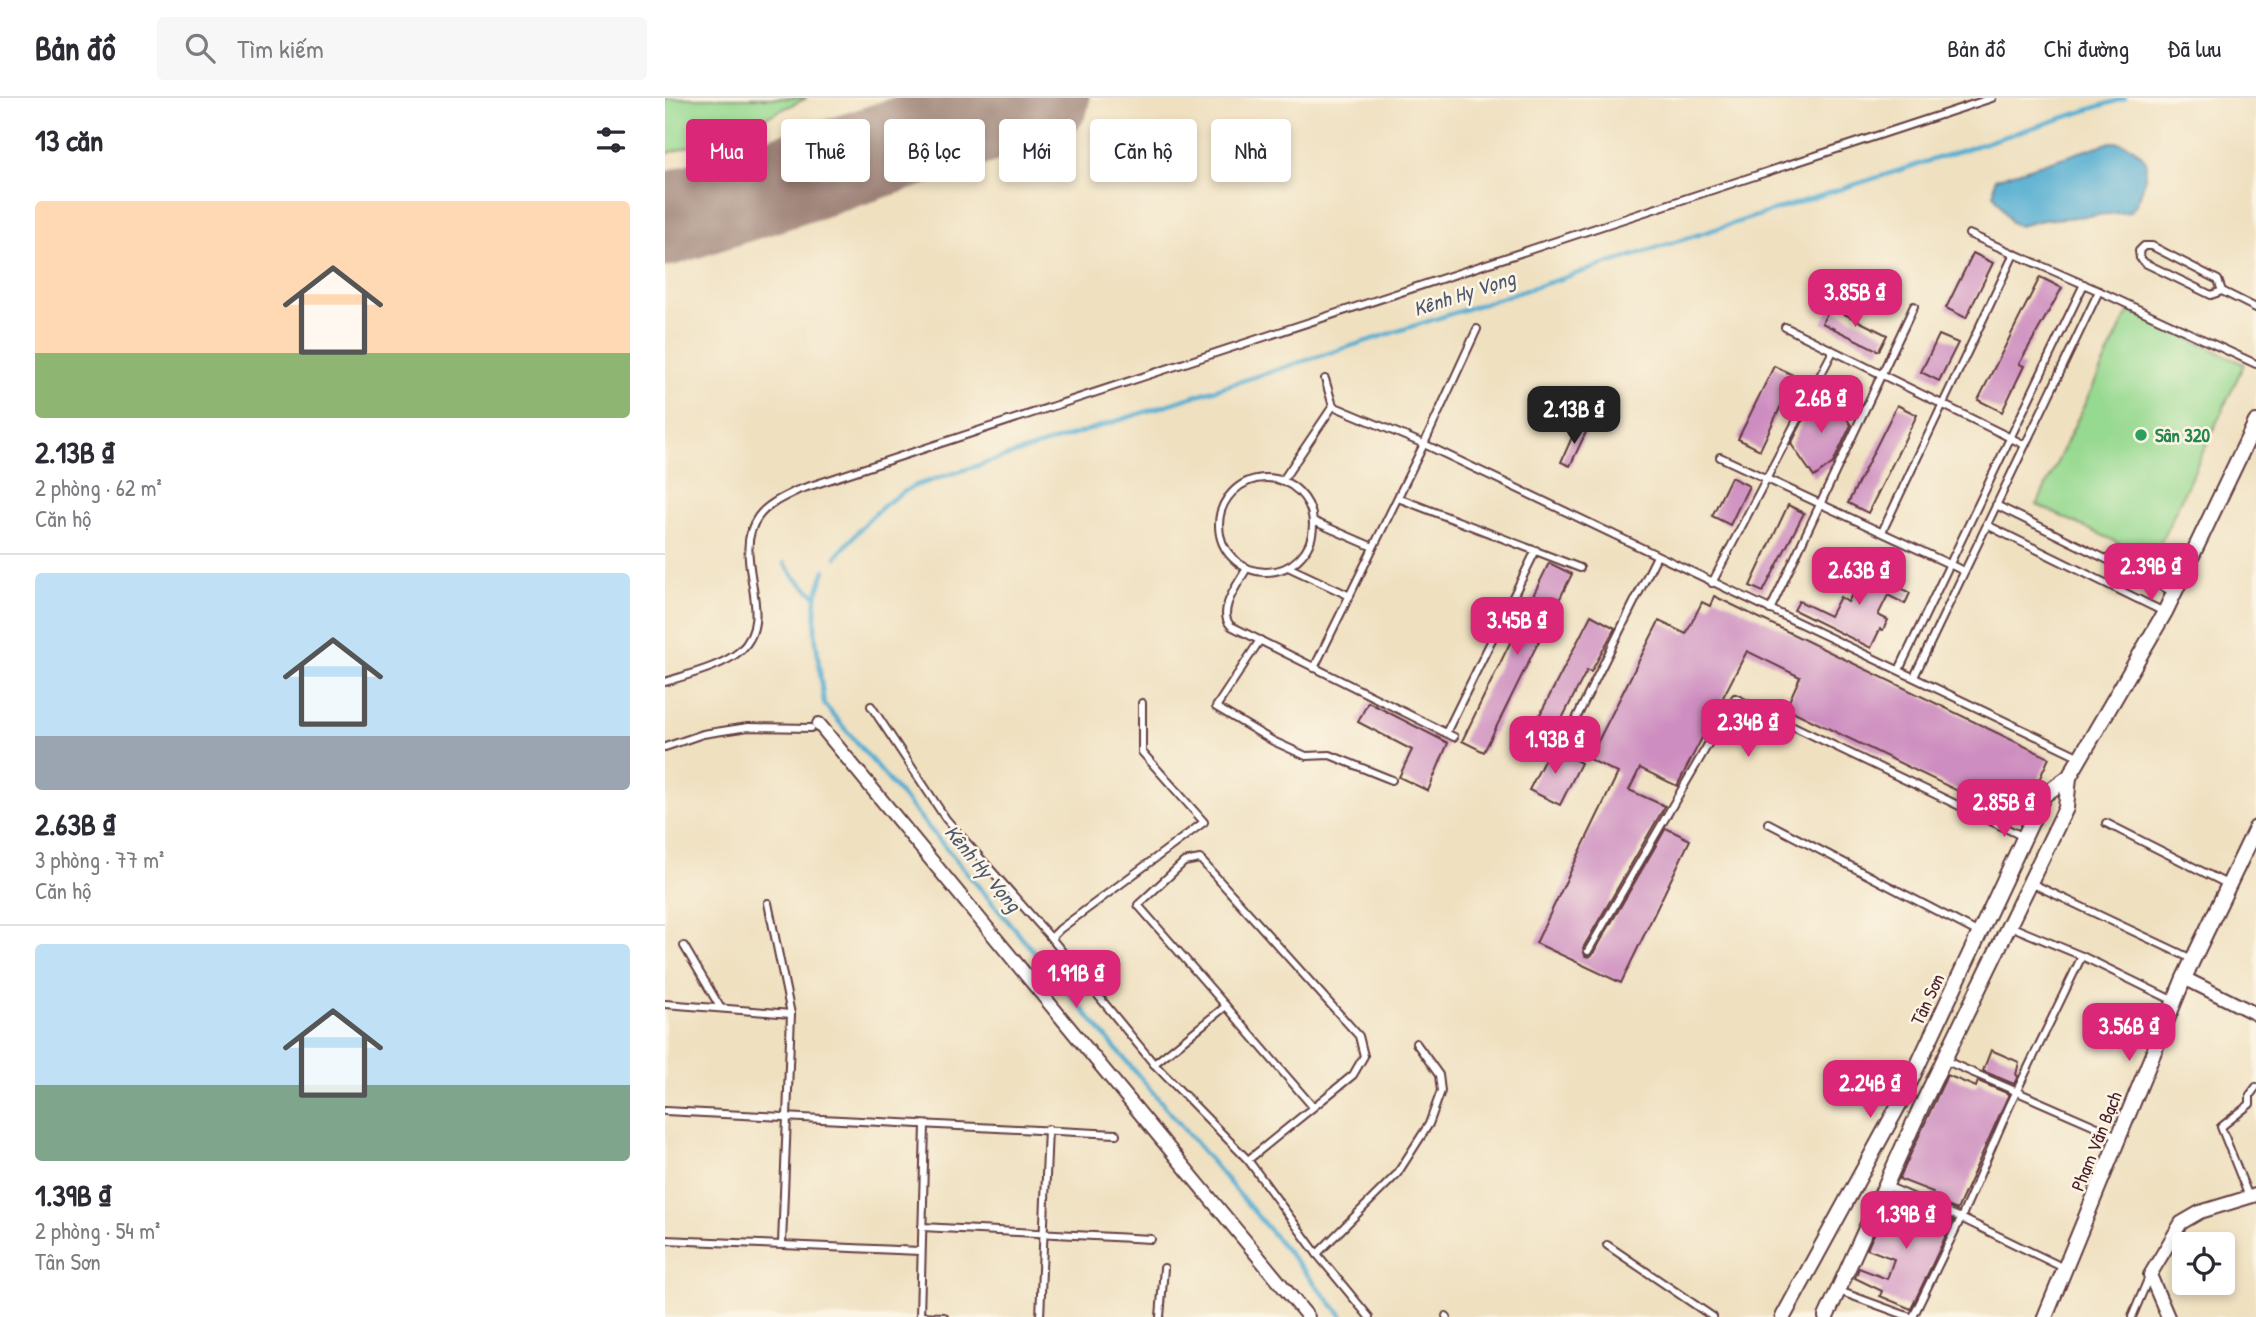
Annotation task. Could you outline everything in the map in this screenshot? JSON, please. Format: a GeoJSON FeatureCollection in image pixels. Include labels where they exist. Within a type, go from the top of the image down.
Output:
{"type":"FeatureCollection","features":[{"type":"Feature","properties":{"kind":"street","name":"Tân Sơn"},"geometry":{"type":"LineString","coordinates":[[1783,1317],[1902,1099],[2044,795],[2069,776],[2165,612],[2252,439],[2256,422]]}},
{"type":"Feature","properties":{"kind":"street"},"geometry":{"type":"LineString","coordinates":[[815,726],[1308,1317]]}},
{"type":"Feature","properties":{"kind":"street","name":"Tân Sơn"},"geometry":{"type":"LineString","coordinates":[[1828,1316],[1837,1290],[1921,1107],[2066,808],[2069,776]]}},
{"type":"Feature","properties":{"kind":"street","name":"Phạm Văn Bạch"},"geometry":{"type":"LineString","coordinates":[[2045,1317],[2192,959],[2256,828]]}},
{"type":"Feature","properties":{"kind":"street"},"geometry":{"type":"LineString","coordinates":[[2184,978],[2256,1014]]}},
{"type":"Feature","properties":{"kind":"street"},"geometry":{"type":"LineString","coordinates":[[1919,1063],[1927,1072],[1942,1066]]}},
{"type":"Feature","properties":{"kind":"street"},"geometry":{"type":"LineString","coordinates":[[1902,1099],[1914,1096],[1921,1107]]}},
{"type":"Feature","properties":{"kind":"street"},"geometry":{"type":"LineString","coordinates":[[2168,1317],[2150,1275],[2181,1223],[2200,1212],[2253,1196]]}},
{"type":"Feature","properties":{"kind":"lane"},"geometry":{"type":"LineString","coordinates":[[665,682],[728,659],[742,650],[755,626],[756,612],[748,554],[751,533],[757,517],[770,505],[798,490],[1992,98]]}},
{"type":"Feature","properties":{"kind":"lane"},"geometry":{"type":"LineString","coordinates":[[1969,234],[2084,284],[2256,365]]}},
{"type":"Feature","properties":{"kind":"lane"},"geometry":{"type":"LineString","coordinates":[[2222,290],[2211,295],[2145,263],[2140,258],[2139,251],[2144,246],[2153,246],[2218,280],[2222,290],[2256,308]]}},
{"type":"Feature","properties":{"kind":"lane"},"geometry":{"type":"LineString","coordinates":[[1882,532],[2014,254]]}},
{"type":"Feature","properties":{"kind":"lane"},"geometry":{"type":"LineString","coordinates":[[1899,670],[2084,284]]}},
{"type":"Feature","properties":{"kind":"lane"},"geometry":{"type":"LineString","coordinates":[[1914,677],[2099,291]]}},
{"type":"Feature","properties":{"kind":"lane"},"geometry":{"type":"LineString","coordinates":[[1770,610],[1915,306]]}},
{"type":"Feature","properties":{"kind":"lane"},"geometry":{"type":"LineString","coordinates":[[1785,327],[2025,445]]}},
{"type":"Feature","properties":{"kind":"lane"},"geometry":{"type":"LineString","coordinates":[[1314,668],[1477,329]]}},
{"type":"Feature","properties":{"kind":"lane"},"geometry":{"type":"LineString","coordinates":[[1712,583],[1833,351]]}},
{"type":"Feature","properties":{"kind":"lane"},"geometry":{"type":"LineString","coordinates":[[1325,379],[1333,406]]}},
{"type":"Feature","properties":{"kind":"lane"},"geometry":{"type":"LineString","coordinates":[[1333,406],[1424,444],[2080,757]]}},
{"type":"Feature","properties":{"kind":"lane"},"geometry":{"type":"LineString","coordinates":[[1283,480],[1333,406]]}},
{"type":"Feature","properties":{"kind":"lane"},"geometry":{"type":"LineString","coordinates":[[1720,457],[1964,571]]}},
{"type":"Feature","properties":{"kind":"lane"},"geometry":{"type":"LineString","coordinates":[[1267,477],[1283,480],[1296,488],[1307,499],[1313,521],[1314,530],[1310,545],[1301,557],[1288,567],[1273,572],[1247,568],[1230,556],[1222,543],[1218,528],[1220,512],[1237,487],[1251,480],[1267,477]]}},
{"type":"Feature","properties":{"kind":"lane"},"geometry":{"type":"LineString","coordinates":[[1398,498],[1580,568]]}},
{"type":"Feature","properties":{"kind":"lane"},"geometry":{"type":"LineString","coordinates":[[1996,505],[2175,593]]}},
{"type":"Feature","properties":{"kind":"lane"},"geometry":{"type":"LineString","coordinates":[[1313,521],[1373,547]]}},
{"type":"Feature","properties":{"kind":"lane"},"geometry":{"type":"LineString","coordinates":[[1987,525],[2165,612]]}},
{"type":"Feature","properties":{"kind":"lane"},"geometry":{"type":"LineString","coordinates":[[1446,733],[1536,550]]}},
{"type":"Feature","properties":{"kind":"lane"},"geometry":{"type":"LineString","coordinates":[[1567,737],[1657,556]]}},
{"type":"Feature","properties":{"kind":"lane"},"geometry":{"type":"LineString","coordinates":[[1288,567],[1349,596]]}},
{"type":"Feature","properties":{"kind":"lane"},"geometry":{"type":"LineString","coordinates":[[1247,568],[1224,612],[1226,621],[1231,626],[1454,737]]}},
{"type":"Feature","properties":{"kind":"lane"},"geometry":{"type":"LineString","coordinates":[[1260,640],[1216,707],[1273,741],[1306,756],[1330,755],[1392,780]]}},
{"type":"Feature","properties":{"kind":"lane"},"geometry":{"type":"LineString","coordinates":[[1588,950],[1735,698],[2024,837]]}},
{"type":"Feature","properties":{"kind":"lane"},"geometry":{"type":"LineString","coordinates":[[1051,938],[1204,822],[1142,752],[1142,703]]}},
{"type":"Feature","properties":{"kind":"lane"},"geometry":{"type":"LineString","coordinates":[[871,706],[946,818],[1051,938],[1154,1065],[1248,1160],[1317,1254],[1369,1317]]}},
{"type":"Feature","properties":{"kind":"lane"},"geometry":{"type":"LineString","coordinates":[[665,747],[703,734],[748,727],[815,726]]}},
{"type":"Feature","properties":{"kind":"lane"},"geometry":{"type":"LineString","coordinates":[[1768,823],[1979,933]]}},
{"type":"Feature","properties":{"kind":"lane"},"geometry":{"type":"LineString","coordinates":[[2106,823],[2229,885]]}},
{"type":"Feature","properties":{"kind":"lane"},"geometry":{"type":"LineString","coordinates":[[1248,1160],[1353,1075],[1364,1056],[1359,1036],[1200,859],[1184,862],[1137,905],[1313,1107]]}},
{"type":"Feature","properties":{"kind":"lane"},"geometry":{"type":"LineString","coordinates":[[2031,883],[2192,959]]}},
{"type":"Feature","properties":{"kind":"lane"},"geometry":{"type":"LineString","coordinates":[[768,903],[791,1014],[782,1244]]}},
{"type":"Feature","properties":{"kind":"lane"},"geometry":{"type":"LineString","coordinates":[[2010,926],[2082,956],[2174,1001]]}},
{"type":"Feature","properties":{"kind":"lane"},"geometry":{"type":"LineString","coordinates":[[684,946],[720,1007]]}},
{"type":"Feature","properties":{"kind":"lane"},"geometry":{"type":"LineString","coordinates":[[1837,1290],[1911,1317],[1961,1218],[2016,1092],[2082,956]]}},
{"type":"Feature","properties":{"kind":"lane"},"geometry":{"type":"LineString","coordinates":[[665,1004],[791,1014]]}},
{"type":"Feature","properties":{"kind":"lane"},"geometry":{"type":"LineString","coordinates":[[1154,1065],[1226,1006]]}},
{"type":"Feature","properties":{"kind":"lane"},"geometry":{"type":"LineString","coordinates":[[1317,1254],[1397,1174],[1429,1124],[1441,1091],[1439,1075],[1416,1043]]}},
{"type":"Feature","properties":{"kind":"lane"},"geometry":{"type":"LineString","coordinates":[[1942,1066],[2016,1092],[2118,1136]]}},
{"type":"Feature","properties":{"kind":"lane"},"geometry":{"type":"LineString","coordinates":[[2253,1196],[2221,1128],[2251,1104],[2250,1094],[2256,1087]]}},
{"type":"Feature","properties":{"kind":"lane"},"geometry":{"type":"LineString","coordinates":[[665,1111],[786,1115],[1116,1134]]}},
{"type":"Feature","properties":{"kind":"lane"},"geometry":{"type":"LineString","coordinates":[[925,1125],[920,1316],[944,1317]]}},
{"type":"Feature","properties":{"kind":"lane"},"geometry":{"type":"LineString","coordinates":[[1039,1317],[1048,1129]]}},
{"type":"Feature","properties":{"kind":"lane"},"geometry":{"type":"LineString","coordinates":[[1887,1186],[2066,1269]]}},
{"type":"Feature","properties":{"kind":"lane"},"geometry":{"type":"LineString","coordinates":[[922,1227],[1151,1239]]}},
{"type":"Feature","properties":{"kind":"lane"},"geometry":{"type":"LineString","coordinates":[[665,1240],[921,1251]]}},
{"type":"Feature","properties":{"kind":"lane"},"geometry":{"type":"LineString","coordinates":[[1607,1245],[1713,1317]]}},
{"type":"Feature","properties":{"kind":"lane"},"geometry":{"type":"LineString","coordinates":[[1160,1317],[1164,1268]]}},
{"type":"Feature","properties":{"kind":"lane"},"geometry":{"type":"LineString","coordinates":[[2131,1317],[2150,1275]]}},
{"type":"Feature","properties":{"kind":"green space"},"geometry":{"type":"Polygon","coordinates":[[[665,98],[807,98],[762,119],[686,119],[686,147],[665,154],[665,98]]]}},
{"type":"Feature","properties":{"kind":"green space","name":"Sân 320"},"geometry":{"type":"Polygon","coordinates":[[[2129,310],[2244,364],[2153,559],[2037,505],[2129,310]]]}},
{"type":"Feature","properties":{"kind":"water"},"geometry":{"type":"Polygon","coordinates":[[[2111,142],[2131,147],[2146,161],[2143,188],[2130,212],[2043,220],[2019,226],[2011,222],[1994,195],[1995,179],[2111,142]]]}},
{"type":"Feature","properties":{"kind":"building"},"geometry":{"type":"Polygon","coordinates":[[[1973,253],[1993,263],[1966,318],[1946,308],[1973,253]]]}},
{"type":"Feature","properties":{"kind":"building"},"geometry":{"type":"Polygon","coordinates":[[[2040,277],[2062,288],[2019,364],[2024,366],[2002,412],[1978,400],[2040,277]]]}},
{"type":"Feature","properties":{"kind":"building"},"geometry":{"type":"Polygon","coordinates":[[[1830,307],[1887,335],[1879,351],[1822,323],[1830,307]]]}},
{"type":"Feature","properties":{"kind":"building"},"geometry":{"type":"Polygon","coordinates":[[[1939,335],[1958,343],[1939,381],[1921,372],[1939,335]]]}},
{"type":"Feature","properties":{"kind":"building"},"geometry":{"type":"Polygon","coordinates":[[[1774,366],[1795,376],[1760,450],[1738,439],[1774,366]]]}},
{"type":"Feature","properties":{"kind":"building"},"geometry":{"type":"Polygon","coordinates":[[[1829,393],[1851,425],[1833,463],[1814,477],[1791,444],[1811,405],[1829,393]]]}},
{"type":"Feature","properties":{"kind":"building"},"geometry":{"type":"Polygon","coordinates":[[[1897,405],[1917,415],[1868,513],[1848,503],[1897,405]]]}},
{"type":"Feature","properties":{"kind":"building"},"geometry":{"type":"Polygon","coordinates":[[[1577,426],[1587,430],[1570,466],[1561,462],[1577,426]]]}},
{"type":"Feature","properties":{"kind":"building"},"geometry":{"type":"Polygon","coordinates":[[[1731,477],[1749,486],[1730,525],[1712,516],[1731,477]]]}},
{"type":"Feature","properties":{"kind":"building"},"geometry":{"type":"Polygon","coordinates":[[[1788,505],[1804,513],[1763,592],[1750,586],[1788,505]]]}},
{"type":"Feature","properties":{"kind":"building"},"geometry":{"type":"Polygon","coordinates":[[[1849,561],[1910,593],[1905,604],[1888,595],[1878,615],[1888,620],[1883,630],[1880,629],[1871,648],[1794,610],[1799,601],[1830,616],[1840,597],[1848,602],[1859,582],[1842,573],[1849,561]]]}},
{"type":"Feature","properties":{"kind":"building"},"geometry":{"type":"Polygon","coordinates":[[[1549,563],[1572,574],[1484,752],[1462,741],[1549,563]]]}},
{"type":"Feature","properties":{"kind":"building"},"geometry":{"type":"Polygon","coordinates":[[[1714,596],[2049,758],[2020,821],[1786,708],[1800,677],[1747,651],[1677,786],[1640,768],[1629,790],[1665,806],[1583,948],[1585,956],[1593,954],[1666,828],[1690,840],[1621,983],[1536,943],[1618,773],[1589,759],[1659,621],[1686,634],[1702,602],[1710,606],[1714,596]]]}},
{"type":"Feature","properties":{"kind":"building"},"geometry":{"type":"Polygon","coordinates":[[[1591,615],[1615,628],[1591,672],[1587,670],[1551,740],[1532,730],[1591,615]]]}},
{"type":"Feature","properties":{"kind":"building"},"geometry":{"type":"Polygon","coordinates":[[[1368,702],[1448,743],[1428,791],[1399,777],[1412,750],[1358,722],[1368,702]]]}},
{"type":"Feature","properties":{"kind":"building"},"geometry":{"type":"Polygon","coordinates":[[[1551,747],[1581,763],[1560,805],[1529,790],[1551,747]]]}},
{"type":"Feature","properties":{"kind":"building"},"geometry":{"type":"Polygon","coordinates":[[[1991,1050],[2019,1062],[2018,1076],[2014,1084],[1983,1071],[1991,1050]]]}},
{"type":"Feature","properties":{"kind":"building"},"geometry":{"type":"Polygon","coordinates":[[[1947,1075],[1976,1087],[1978,1081],[2009,1094],[1957,1210],[1931,1199],[1933,1192],[1899,1179],[1947,1075]]]}},
{"type":"Feature","properties":{"kind":"building"},"geometry":{"type":"Polygon","coordinates":[[[1889,1201],[1923,1215],[1926,1209],[1953,1221],[1911,1309],[1880,1296],[1882,1291],[1855,1278],[1859,1268],[1887,1279],[1894,1259],[1867,1249],[1889,1201]]]}},
{"type":"Feature","properties":{"kind":"waterway","name":"Kênh Hy Vọng"},"geometry":{"type":"LineString","coordinates":[[836,557],[882,507],[917,485],[2125,98]]}},
{"type":"Feature","properties":{"kind":"waterway"},"geometry":{"type":"LineString","coordinates":[[784,563],[794,577],[816,596]]}},
{"type":"Feature","properties":{"kind":"waterway","name":"Kênh Hy Vọng"},"geometry":{"type":"LineString","coordinates":[[825,570],[816,596],[815,633],[824,704],[1343,1317]]}},
{"type":"Feature","properties":{"kind":"taxiway"},"geometry":{"type":"LineString","coordinates":[[728,199],[831,154],[880,128],[927,98]]}},
{"type":"Feature","properties":{"kind":"runway"},"geometry":{"type":"LineString","coordinates":[[665,220],[1043,98]]}},
{"type":"Feature","properties":{"kind":"place","name":"Sân 320"},"geometry":{"type":"Point","coordinates":[2141,435]}}]}
